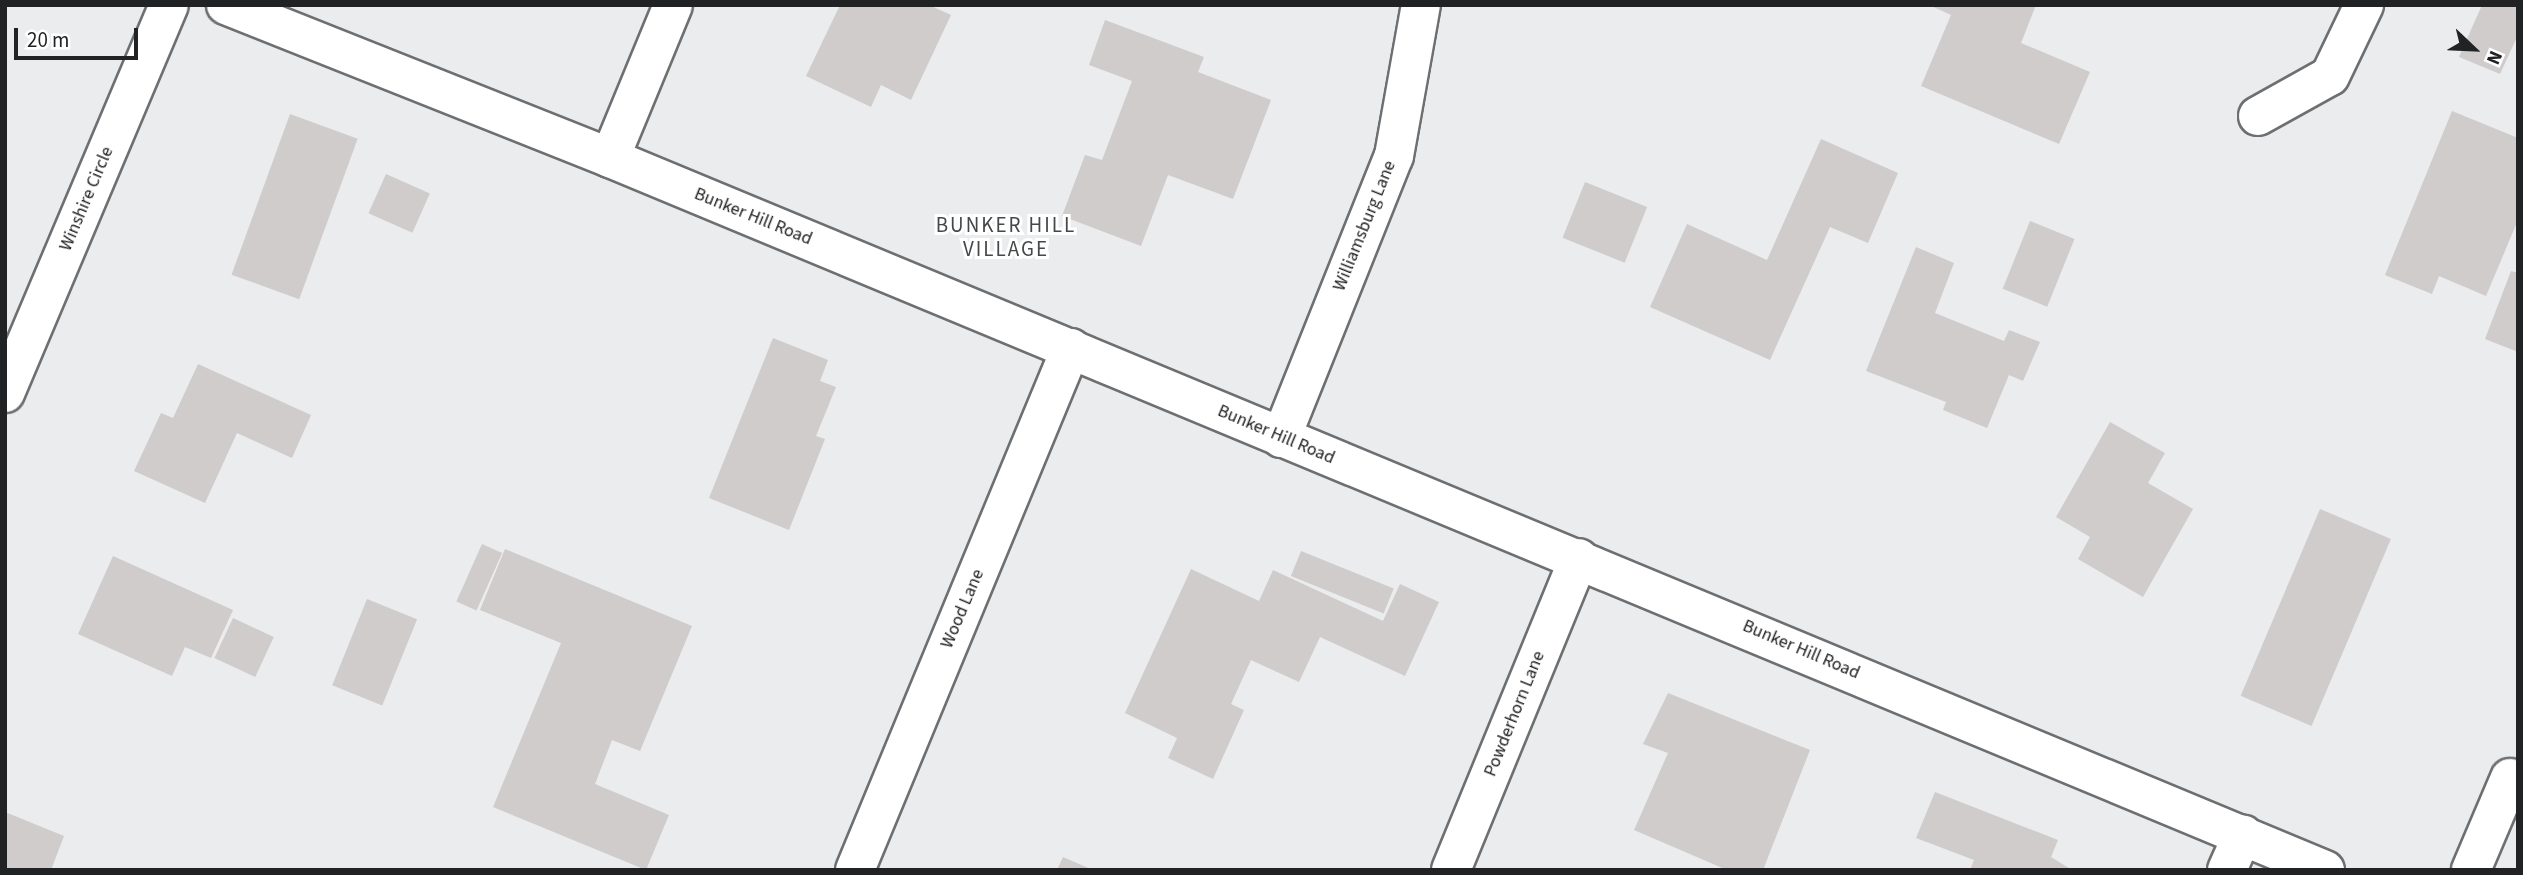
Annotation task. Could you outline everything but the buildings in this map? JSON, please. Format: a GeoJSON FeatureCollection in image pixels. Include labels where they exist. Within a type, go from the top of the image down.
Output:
{"type":"FeatureCollection","features":[{"type":"Feature","properties":{"kind":"street","name":"Winshire Circle"},"geometry":{"type":"LineString","coordinates":[[5,393],[169,5]]}},
{"type":"Feature","properties":{"kind":"street","name":"Bunker Hill Road"},"geometry":{"type":"LineString","coordinates":[[226,5],[610,158],[1071,348],[1281,438],[1579,558],[2325,870]]}},
{"type":"Feature","properties":{"kind":"street"},"geometry":{"type":"LineString","coordinates":[[610,158],[673,5]]}},
{"type":"Feature","properties":{"kind":"street","name":"Williamsburg Lane"},"geometry":{"type":"LineString","coordinates":[[1281,438],[1394,156],[1421,5]]}},
{"type":"Feature","properties":{"kind":"street"},"geometry":{"type":"LineString","coordinates":[[2258,116],[2330,76],[2364,5]]}},
{"type":"Feature","properties":{"kind":"street","name":"Wood Lane"},"geometry":{"type":"LineString","coordinates":[[855,870],[1071,348]]}},
{"type":"Feature","properties":{"kind":"street","name":"Powderhorn Lane"},"geometry":{"type":"LineString","coordinates":[[1451,870],[1579,558]]}},
{"type":"Feature","properties":{"kind":"street"},"geometry":{"type":"LineString","coordinates":[[2471,870],[2510,778]]}},
{"type":"Feature","properties":{"kind":"street"},"geometry":{"type":"LineString","coordinates":[[2227,870],[2243,834]]}},
{"type":"Feature","properties":{"kind":"district","name":"BUNKER HILL VILLAGE"},"geometry":{"type":"Point","coordinates":[1006,237]}}]}
